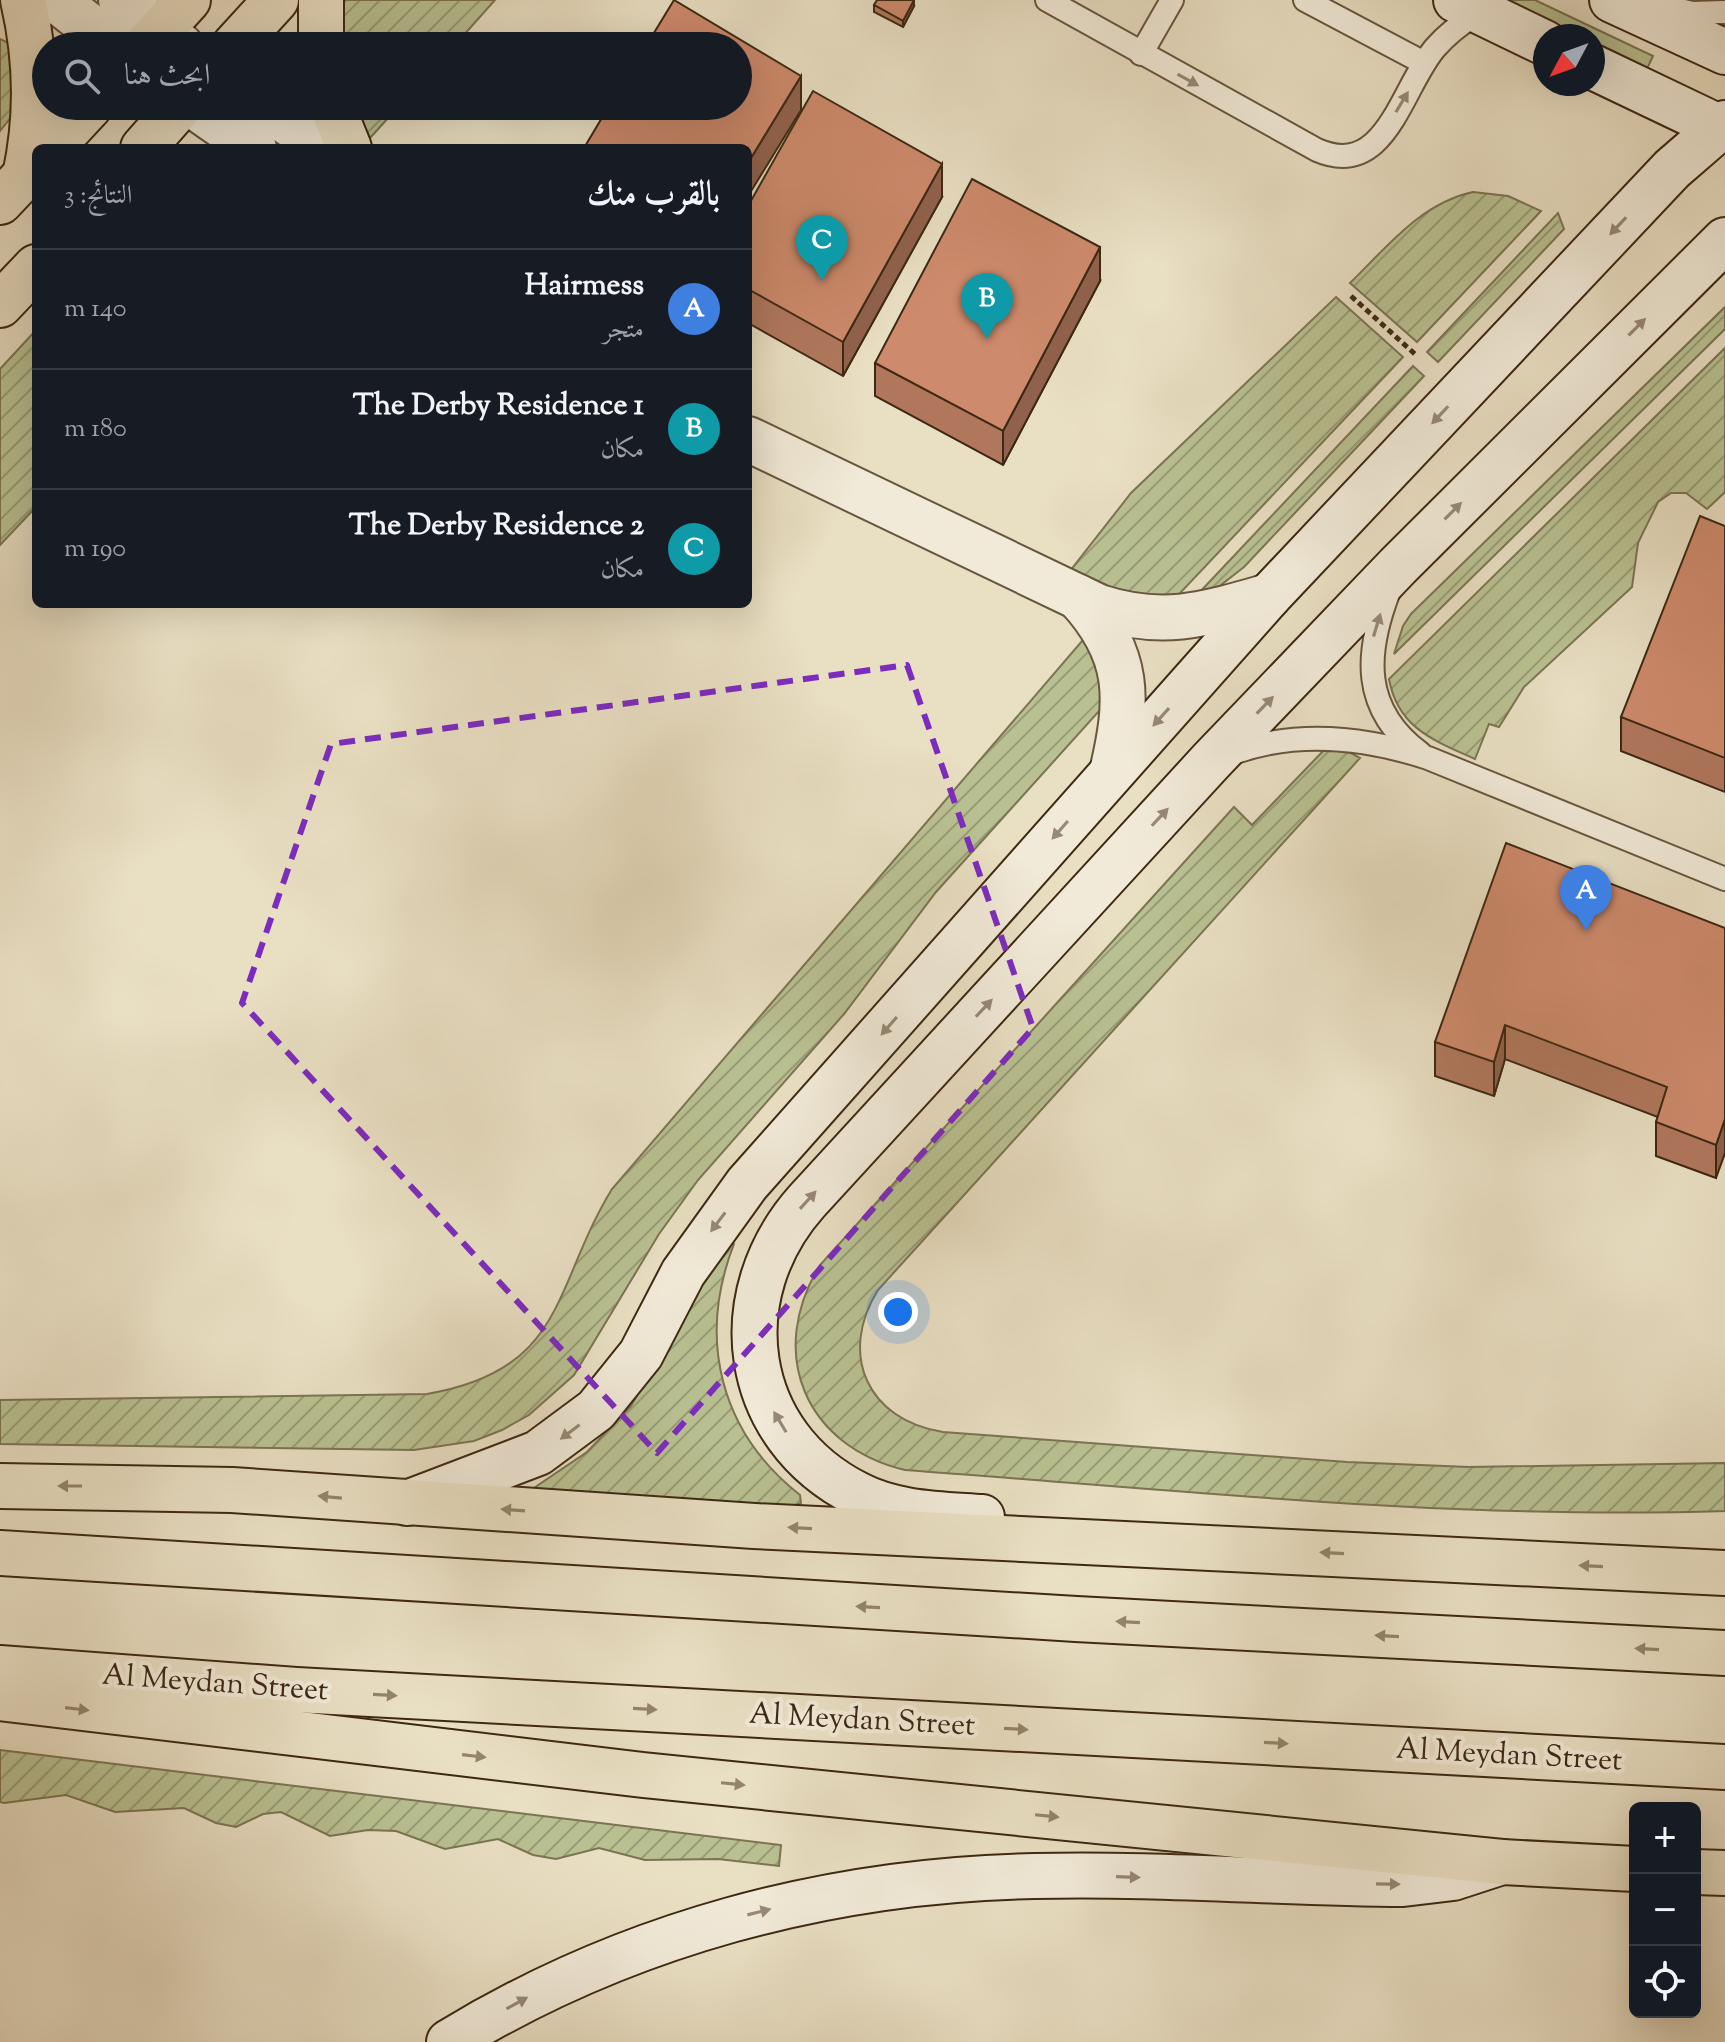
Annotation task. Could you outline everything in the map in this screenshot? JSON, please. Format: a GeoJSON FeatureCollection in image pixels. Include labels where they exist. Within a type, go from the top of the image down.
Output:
{"type":"FeatureCollection","features":[{"type":"Feature","properties":{"kind":"main road"},"geometry":{"type":"LineString","coordinates":[[23,0],[32,47]]}},
{"type":"Feature","properties":{"kind":"main road"},"geometry":{"type":"LineString","coordinates":[[247,32],[276,0]]}},
{"type":"Feature","properties":{"kind":"main road"},"geometry":{"type":"LineString","coordinates":[[321,0],[321,32]]}},
{"type":"Feature","properties":{"kind":"main road"},"geometry":{"type":"LineString","coordinates":[[28,172],[33,120]]}},
{"type":"Feature","properties":{"kind":"main road"},"geometry":{"type":"LineString","coordinates":[[54,144],[77,120]]}},
{"type":"Feature","properties":{"kind":"main road"},"geometry":{"type":"LineString","coordinates":[[147,144],[168,120]]}},
{"type":"Feature","properties":{"kind":"main road"},"geometry":{"type":"LineString","coordinates":[[338,120],[347,144]]}},
{"type":"Feature","properties":{"kind":"main road"},"geometry":{"type":"LineString","coordinates":[[0,305],[32,271]]}},
{"type":"Feature","properties":{"kind":"main road"},"geometry":{"type":"LineString","coordinates":[[0,1486],[232,1490],[407,1503],[1102,1542],[1725,1573]]}},
{"type":"Feature","properties":{"kind":"main road"},"geometry":{"type":"LineString","coordinates":[[0,1553],[1029,1617],[1725,1653]]}},
{"type":"Feature","properties":{"kind":"main road","name":"Al Meydan Street"},"geometry":{"type":"LineString","coordinates":[[0,1668],[296,1690],[1725,1767]]}},
{"type":"Feature","properties":{"kind":"main road"},"geometry":{"type":"LineString","coordinates":[[0,1698],[643,1775],[1502,1862],[1629,1869]]}},
{"type":"Feature","properties":{"kind":"main road"},"geometry":{"type":"LineString","coordinates":[[1701,1872],[1725,1873]]}},
{"type":"Feature","properties":{"kind":"street"},"geometry":{"type":"LineString","coordinates":[[56,0],[97,32]]}},
{"type":"Feature","properties":{"kind":"street"},"geometry":{"type":"LineString","coordinates":[[121,0],[169,31]]}},
{"type":"Feature","properties":{"kind":"street"},"geometry":{"type":"LineString","coordinates":[[1612,0],[1725,52]]}},
{"type":"Feature","properties":{"kind":"street"},"geometry":{"type":"LineString","coordinates":[[1468,6],[1533,37]]}},
{"type":"Feature","properties":{"kind":"street"},"geometry":{"type":"LineString","coordinates":[[407,1503],[505,1469],[538,1453],[596,1410],[641,1354],[683,1273],[747,1184],[1269,596],[1672,169],[1723,127],[1605,73]]}},
{"type":"Feature","properties":{"kind":"street"},"geometry":{"type":"LineString","coordinates":[[214,120],[248,144]]}},
{"type":"Feature","properties":{"kind":"street"},"geometry":{"type":"LineString","coordinates":[[284,120],[318,144]]}},
{"type":"Feature","properties":{"kind":"street"},"geometry":{"type":"LineString","coordinates":[[1102,1542],[1015,1520],[911,1511],[885,1505],[836,1483],[796,1446],[767,1400],[754,1348],[757,1294],[775,1244],[789,1221],[1211,761],[1398,566],[1725,240]]}},
{"type":"Feature","properties":{"kind":"street"},"geometry":{"type":"LineString","coordinates":[[752,416],[867,493]]}},
{"type":"Feature","properties":{"kind":"street"},"geometry":{"type":"LineString","coordinates":[[752,441],[867,493],[1078,597],[1121,614],[1167,619],[1200,615],[1269,596]]}},
{"type":"Feature","properties":{"kind":"street"},"geometry":{"type":"LineString","coordinates":[[1078,597],[1106,631],[1121,671],[1124,713],[1112,772]]}},
{"type":"Feature","properties":{"kind":"street"},"geometry":{"type":"LineString","coordinates":[[449,2042],[533,1994],[645,1946],[762,1911],[829,1897],[966,1879],[1035,1876],[1403,1884],[1453,1878],[1502,1862]]}},
{"type":"Feature","properties":{"kind":"lane"},"geometry":{"type":"LineString","coordinates":[[1047,0],[1317,150],[1343,158],[1356,156],[1378,141],[1424,63],[1468,6]]}},
{"type":"Feature","properties":{"kind":"lane"},"geometry":{"type":"LineString","coordinates":[[1141,54],[1172,0]]}},
{"type":"Feature","properties":{"kind":"lane"},"geometry":{"type":"LineString","coordinates":[[1305,0],[1424,63]]}},
{"type":"Feature","properties":{"kind":"lane"},"geometry":{"type":"LineString","coordinates":[[1644,0],[1692,13],[1725,12]]}},
{"type":"Feature","properties":{"kind":"lane"},"geometry":{"type":"LineString","coordinates":[[1398,566],[1376,624],[1371,666],[1375,687],[1388,719],[1410,745],[1428,758]]}},
{"type":"Feature","properties":{"kind":"lane"},"geometry":{"type":"LineString","coordinates":[[1211,761],[1271,743],[1329,738],[1379,744],[1428,758],[1725,879]]}},
{"type":"Feature","properties":{"kind":"path"},"geometry":{"type":"LineString","coordinates":[[1351,296],[1416,355]]}},
{"type":"Feature","properties":{"kind":"highlighted area"},"geometry":{"type":"Polygon","coordinates":[[[907,665],[1033,1028],[657,1453],[242,1003],[331,744],[907,665]]]}},
{"type":"Feature","properties":{"kind":"green space"},"geometry":{"type":"Polygon","coordinates":[[[346,0],[495,0],[466,32],[337,32],[338,8],[346,0]]]}},
{"type":"Feature","properties":{"kind":"green space"},"geometry":{"type":"Polygon","coordinates":[[[1495,0],[1535,0],[1586,24],[1546,24],[1495,0]]]}},
{"type":"Feature","properties":{"kind":"green space"},"geometry":{"type":"Polygon","coordinates":[[[1605,33],[1653,56],[1646,71],[1605,52],[1605,33]]]}},
{"type":"Feature","properties":{"kind":"green space"},"geometry":{"type":"Polygon","coordinates":[[[0,39],[19,48],[16,111],[0,131],[0,39]]]}},
{"type":"Feature","properties":{"kind":"green space"},"geometry":{"type":"Polygon","coordinates":[[[360,120],[386,120],[370,138],[360,120]]]}},
{"type":"Feature","properties":{"kind":"green space"},"geometry":{"type":"Polygon","coordinates":[[[1473,192],[1508,196],[1541,211],[1417,342],[1350,283],[1391,241],[1421,216],[1454,198],[1473,192]]]}},
{"type":"Feature","properties":{"kind":"green space"},"geometry":{"type":"Polygon","coordinates":[[[1558,213],[1564,229],[1438,362],[1427,352],[1558,213]]]}},
{"type":"Feature","properties":{"kind":"green space"},"geometry":{"type":"Polygon","coordinates":[[[1336,297],[1403,357],[1166,608],[1140,604],[1070,571],[1131,493],[1336,297]]]}},
{"type":"Feature","properties":{"kind":"green space"},"geometry":{"type":"Polygon","coordinates":[[[1725,307],[1725,329],[1394,654],[1403,626],[1411,614],[1725,307]]]}},
{"type":"Feature","properties":{"kind":"green space"},"geometry":{"type":"Polygon","coordinates":[[[32,334],[32,511],[0,545],[0,369],[32,334]]]}},
{"type":"Feature","properties":{"kind":"green space"},"geometry":{"type":"Polygon","coordinates":[[[1725,348],[1725,492],[1707,509],[1686,493],[1671,493],[1658,502],[1638,543],[1632,587],[1524,687],[1499,727],[1489,724],[1475,759],[1432,738],[1409,721],[1400,710],[1389,679],[1725,348]]]}},
{"type":"Feature","properties":{"kind":"green space"},"geometry":{"type":"Polygon","coordinates":[[[1413,366],[1424,376],[1244,567],[1217,588],[1198,594],[1413,366]]]}},
{"type":"Feature","properties":{"kind":"green space"},"geometry":{"type":"Polygon","coordinates":[[[1088,634],[1109,700],[936,892],[844,1014],[698,1180],[659,1234],[574,1375],[529,1415],[474,1441],[414,1450],[0,1444],[0,1400],[427,1394],[473,1382],[507,1366],[531,1344],[550,1319],[612,1189],[1088,634]]]}},
{"type":"Feature","properties":{"kind":"green space"},"geometry":{"type":"Polygon","coordinates":[[[1324,750],[1349,752],[1360,758],[878,1290],[866,1314],[861,1338],[861,1360],[867,1380],[878,1399],[895,1414],[917,1425],[943,1432],[1347,1462],[1469,1467],[1725,1463],[1725,1511],[1623,1513],[1417,1507],[905,1470],[870,1458],[842,1440],[820,1418],[805,1392],[797,1362],[796,1331],[804,1298],[820,1265],[1234,807],[1252,825],[1324,750]]]}},
{"type":"Feature","properties":{"kind":"green space"},"geometry":{"type":"Polygon","coordinates":[[[727,1239],[734,1244],[723,1279],[717,1314],[723,1382],[734,1413],[751,1443],[773,1470],[800,1495],[801,1503],[794,1506],[531,1490],[587,1452],[631,1406],[727,1239]]]}},
{"type":"Feature","properties":{"kind":"green space"},"geometry":{"type":"Polygon","coordinates":[[[0,1750],[781,1845],[779,1866],[718,1859],[645,1860],[599,1848],[556,1859],[533,1855],[498,1839],[445,1849],[396,1831],[368,1830],[330,1836],[281,1812],[263,1814],[236,1827],[216,1823],[184,1808],[115,1812],[66,1795],[4,1803],[0,1802],[0,1750]]]}},
{"type":"Feature","properties":{"kind":"building"},"geometry":{"type":"Polygon","coordinates":[[[674,0],[727,32],[655,32],[674,0]]]}},
{"type":"Feature","properties":{"kind":"building"},"geometry":{"type":"Polygon","coordinates":[[[877,0],[914,0],[903,21],[874,5],[877,0]]]}},
{"type":"Feature","properties":{"kind":"building"},"geometry":{"type":"Polygon","coordinates":[[[752,47],[801,76],[752,156],[752,144],[586,144],[601,120],[752,120],[752,47]]]}},
{"type":"Feature","properties":{"kind":"building"},"geometry":{"type":"Polygon","coordinates":[[[813,91],[942,164],[843,342],[752,291],[752,199],[813,91]]]}},
{"type":"Feature","properties":{"kind":"building"},"geometry":{"type":"Polygon","coordinates":[[[972,179],[1100,247],[1003,431],[875,363],[972,179]]]}},
{"type":"Feature","properties":{"kind":"building"},"geometry":{"type":"Polygon","coordinates":[[[1700,516],[1725,526],[1725,758],[1621,717],[1700,516]]]}},
{"type":"Feature","properties":{"kind":"building"},"geometry":{"type":"Polygon","coordinates":[[[1506,843],[1725,928],[1725,1119],[1716,1145],[1656,1122],[1667,1087],[1505,1025],[1494,1062],[1435,1042],[1506,843]]]}},
{"type":"Feature","properties":{"kind":"place","name":"The Derby Residence 2"},"geometry":{"type":"Point","coordinates":[822,281]}},
{"type":"Feature","properties":{"kind":"place","name":"The Derby Residence 1"},"geometry":{"type":"Point","coordinates":[987,339]}},
{"type":"Feature","properties":{"kind":"place","name":"Hairmess"},"geometry":{"type":"Point","coordinates":[1586,931]}}]}
